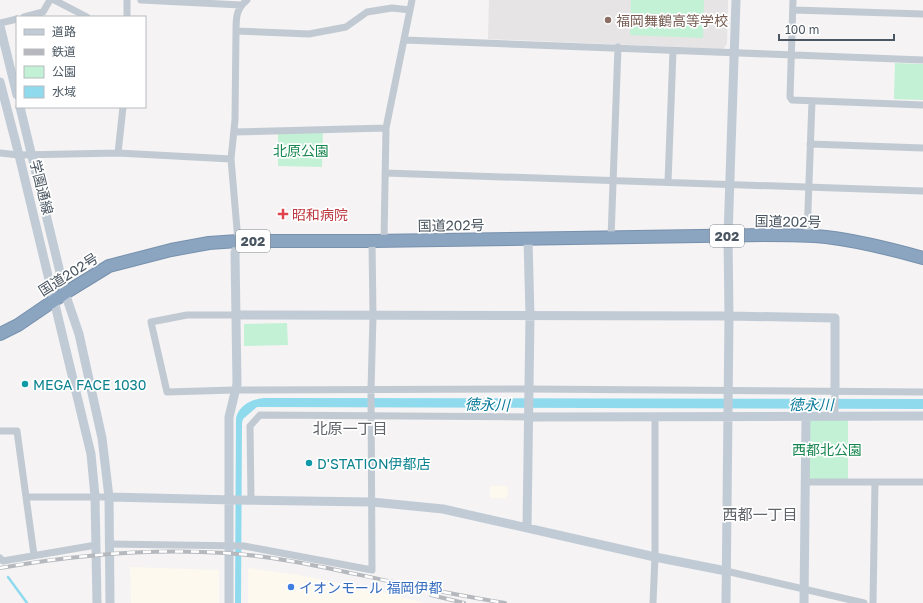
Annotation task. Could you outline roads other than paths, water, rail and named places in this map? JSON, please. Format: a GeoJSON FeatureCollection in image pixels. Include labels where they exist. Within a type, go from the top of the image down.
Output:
{"type":"FeatureCollection","features":[{"type":"Feature","properties":{"kind":"highway","name":"国道202号"},"geometry":{"type":"LineString","coordinates":[[0,334],[18,325],[54,300],[109,266],[171,250],[209,243],[238,241],[378,241],[807,236],[827,237],[870,245],[923,258]]}},
{"type":"Feature","properties":{"kind":"street"},"geometry":{"type":"LineString","coordinates":[[28,16],[43,12],[50,0]]}},
{"type":"Feature","properties":{"kind":"street"},"geometry":{"type":"LineString","coordinates":[[54,0],[84,16]]}},
{"type":"Feature","properties":{"kind":"street"},"geometry":{"type":"LineString","coordinates":[[126,0],[127,16]]}},
{"type":"Feature","properties":{"kind":"street"},"geometry":{"type":"LineString","coordinates":[[141,0],[241,5]]}},
{"type":"Feature","properties":{"kind":"street"},"geometry":{"type":"LineString","coordinates":[[229,603],[232,500],[229,417],[236,384],[235,253],[238,241],[231,160],[234,132],[236,15],[241,5],[247,0]]}},
{"type":"Feature","properties":{"kind":"street"},"geometry":{"type":"LineString","coordinates":[[109,544],[244,546],[372,570],[373,316],[378,241],[385,173],[386,128],[412,0]]}},
{"type":"Feature","properties":{"kind":"street"},"geometry":{"type":"LineString","coordinates":[[726,603],[729,316],[728,236],[736,0]]}},
{"type":"Feature","properties":{"kind":"street"},"geometry":{"type":"LineString","coordinates":[[793,0],[790,97],[792,100],[923,105]]}},
{"type":"Feature","properties":{"kind":"street"},"geometry":{"type":"LineString","coordinates":[[236,32],[309,34],[346,27],[367,12],[392,8],[410,10]]}},
{"type":"Feature","properties":{"kind":"street"},"geometry":{"type":"LineString","coordinates":[[793,10],[923,14]]}},
{"type":"Feature","properties":{"kind":"street"},"geometry":{"type":"LineString","coordinates":[[0,23],[16,19]]}},
{"type":"Feature","properties":{"kind":"street"},"geometry":{"type":"LineString","coordinates":[[0,26],[16,91]]}},
{"type":"Feature","properties":{"kind":"street"},"geometry":{"type":"LineString","coordinates":[[404,40],[618,47],[734,54],[923,60]]}},
{"type":"Feature","properties":{"kind":"street"},"geometry":{"type":"LineString","coordinates":[[611,238],[618,47]]}},
{"type":"Feature","properties":{"kind":"street"},"geometry":{"type":"LineString","coordinates":[[668,182],[673,51]]}},
{"type":"Feature","properties":{"kind":"street","name":"学園通線"},"geometry":{"type":"LineString","coordinates":[[0,82],[91,454],[95,496],[97,603]]}},
{"type":"Feature","properties":{"kind":"street"},"geometry":{"type":"LineString","coordinates":[[807,236],[812,101]]}},
{"type":"Feature","properties":{"kind":"street","name":"学園通線"},"geometry":{"type":"LineString","coordinates":[[20,108],[65,293],[79,334],[102,438],[109,497],[110,603]]}},
{"type":"Feature","properties":{"kind":"street"},"geometry":{"type":"LineString","coordinates":[[118,153],[123,108]]}},
{"type":"Feature","properties":{"kind":"street"},"geometry":{"type":"LineString","coordinates":[[234,132],[386,128]]}},
{"type":"Feature","properties":{"kind":"street"},"geometry":{"type":"LineString","coordinates":[[810,144],[923,148]]}},
{"type":"Feature","properties":{"kind":"street"},"geometry":{"type":"LineString","coordinates":[[0,153],[19,155],[118,153],[231,160]]}},
{"type":"Feature","properties":{"kind":"street"},"geometry":{"type":"LineString","coordinates":[[385,173],[923,191]]}},
{"type":"Feature","properties":{"kind":"street"},"geometry":{"type":"LineString","coordinates":[[528,239],[530,316],[528,528]]}},
{"type":"Feature","properties":{"kind":"street"},"geometry":{"type":"LineString","coordinates":[[835,416],[835,392],[835,318],[729,316],[187,315],[151,322],[167,392],[234,390],[728,390],[835,392],[923,392]]}},
{"type":"Feature","properties":{"kind":"street"},"geometry":{"type":"LineString","coordinates":[[249,500],[250,426],[260,415],[655,417],[923,416]]}},
{"type":"Feature","properties":{"kind":"street"},"geometry":{"type":"LineString","coordinates":[[804,603],[806,416]]}},
{"type":"Feature","properties":{"kind":"street"},"geometry":{"type":"LineString","coordinates":[[653,603],[655,557],[655,417]]}},
{"type":"Feature","properties":{"kind":"street"},"geometry":{"type":"LineString","coordinates":[[0,431],[17,431],[34,555]]}},
{"type":"Feature","properties":{"kind":"street"},"geometry":{"type":"LineString","coordinates":[[805,482],[923,482]]}},
{"type":"Feature","properties":{"kind":"street"},"geometry":{"type":"LineString","coordinates":[[873,603],[875,482]]}},
{"type":"Feature","properties":{"kind":"street"},"geometry":{"type":"LineString","coordinates":[[26,497],[95,496],[372,502],[443,509],[864,603]]}},
{"type":"Feature","properties":{"kind":"street"},"geometry":{"type":"LineString","coordinates":[[0,558],[3,561],[96,545]]}},
{"type":"Feature","properties":{"kind":"water","name":"徳永川"},"geometry":{"type":"Polygon","coordinates":[[[264,398],[923,399],[923,409],[257,407],[243,419],[242,423],[241,603],[235,603],[236,418],[243,406],[251,401],[264,398]]]}},
{"type":"Feature","properties":{"kind":"waterway"},"geometry":{"type":"LineString","coordinates":[[8,577],[27,603]]}},
{"type":"Feature","properties":{"kind":"railway"},"geometry":{"type":"LineString","coordinates":[[0,568],[56,559],[140,552],[169,551],[225,553],[296,562],[505,603]]}},
{"type":"Feature","properties":{"kind":"railway"},"geometry":{"type":"LineString","coordinates":[[431,595],[464,603]]}},
{"type":"Feature","properties":{"kind":"place","name":"福岡舞鶴高等学校"},"geometry":{"type":"Point","coordinates":[608,20]}},
{"type":"Feature","properties":{"kind":"place","name":"昭和病院"},"geometry":{"type":"Point","coordinates":[283,214]}},
{"type":"Feature","properties":{"kind":"place","name":"MEGA FACE 1030"},"geometry":{"type":"Point","coordinates":[25,384]}},
{"type":"Feature","properties":{"kind":"place","name":"D'STATION伊都店"},"geometry":{"type":"Point","coordinates":[309,463]}},
{"type":"Feature","properties":{"kind":"place","name":"イオンモール 福岡伊都"},"geometry":{"type":"Point","coordinates":[291,587]}},
{"type":"Feature","properties":{"kind":"district","name":"北原一丁目"},"geometry":{"type":"Point","coordinates":[350,428]}},
{"type":"Feature","properties":{"kind":"district","name":"西都一丁目"},"geometry":{"type":"Point","coordinates":[760,514]}},
{"type":"Feature","properties":{"kind":"park label","name":"北原公園"},"geometry":{"type":"Point","coordinates":[301,150]}},
{"type":"Feature","properties":{"kind":"park label","name":"西都北公園"},"geometry":{"type":"Point","coordinates":[827,449]}}]}
